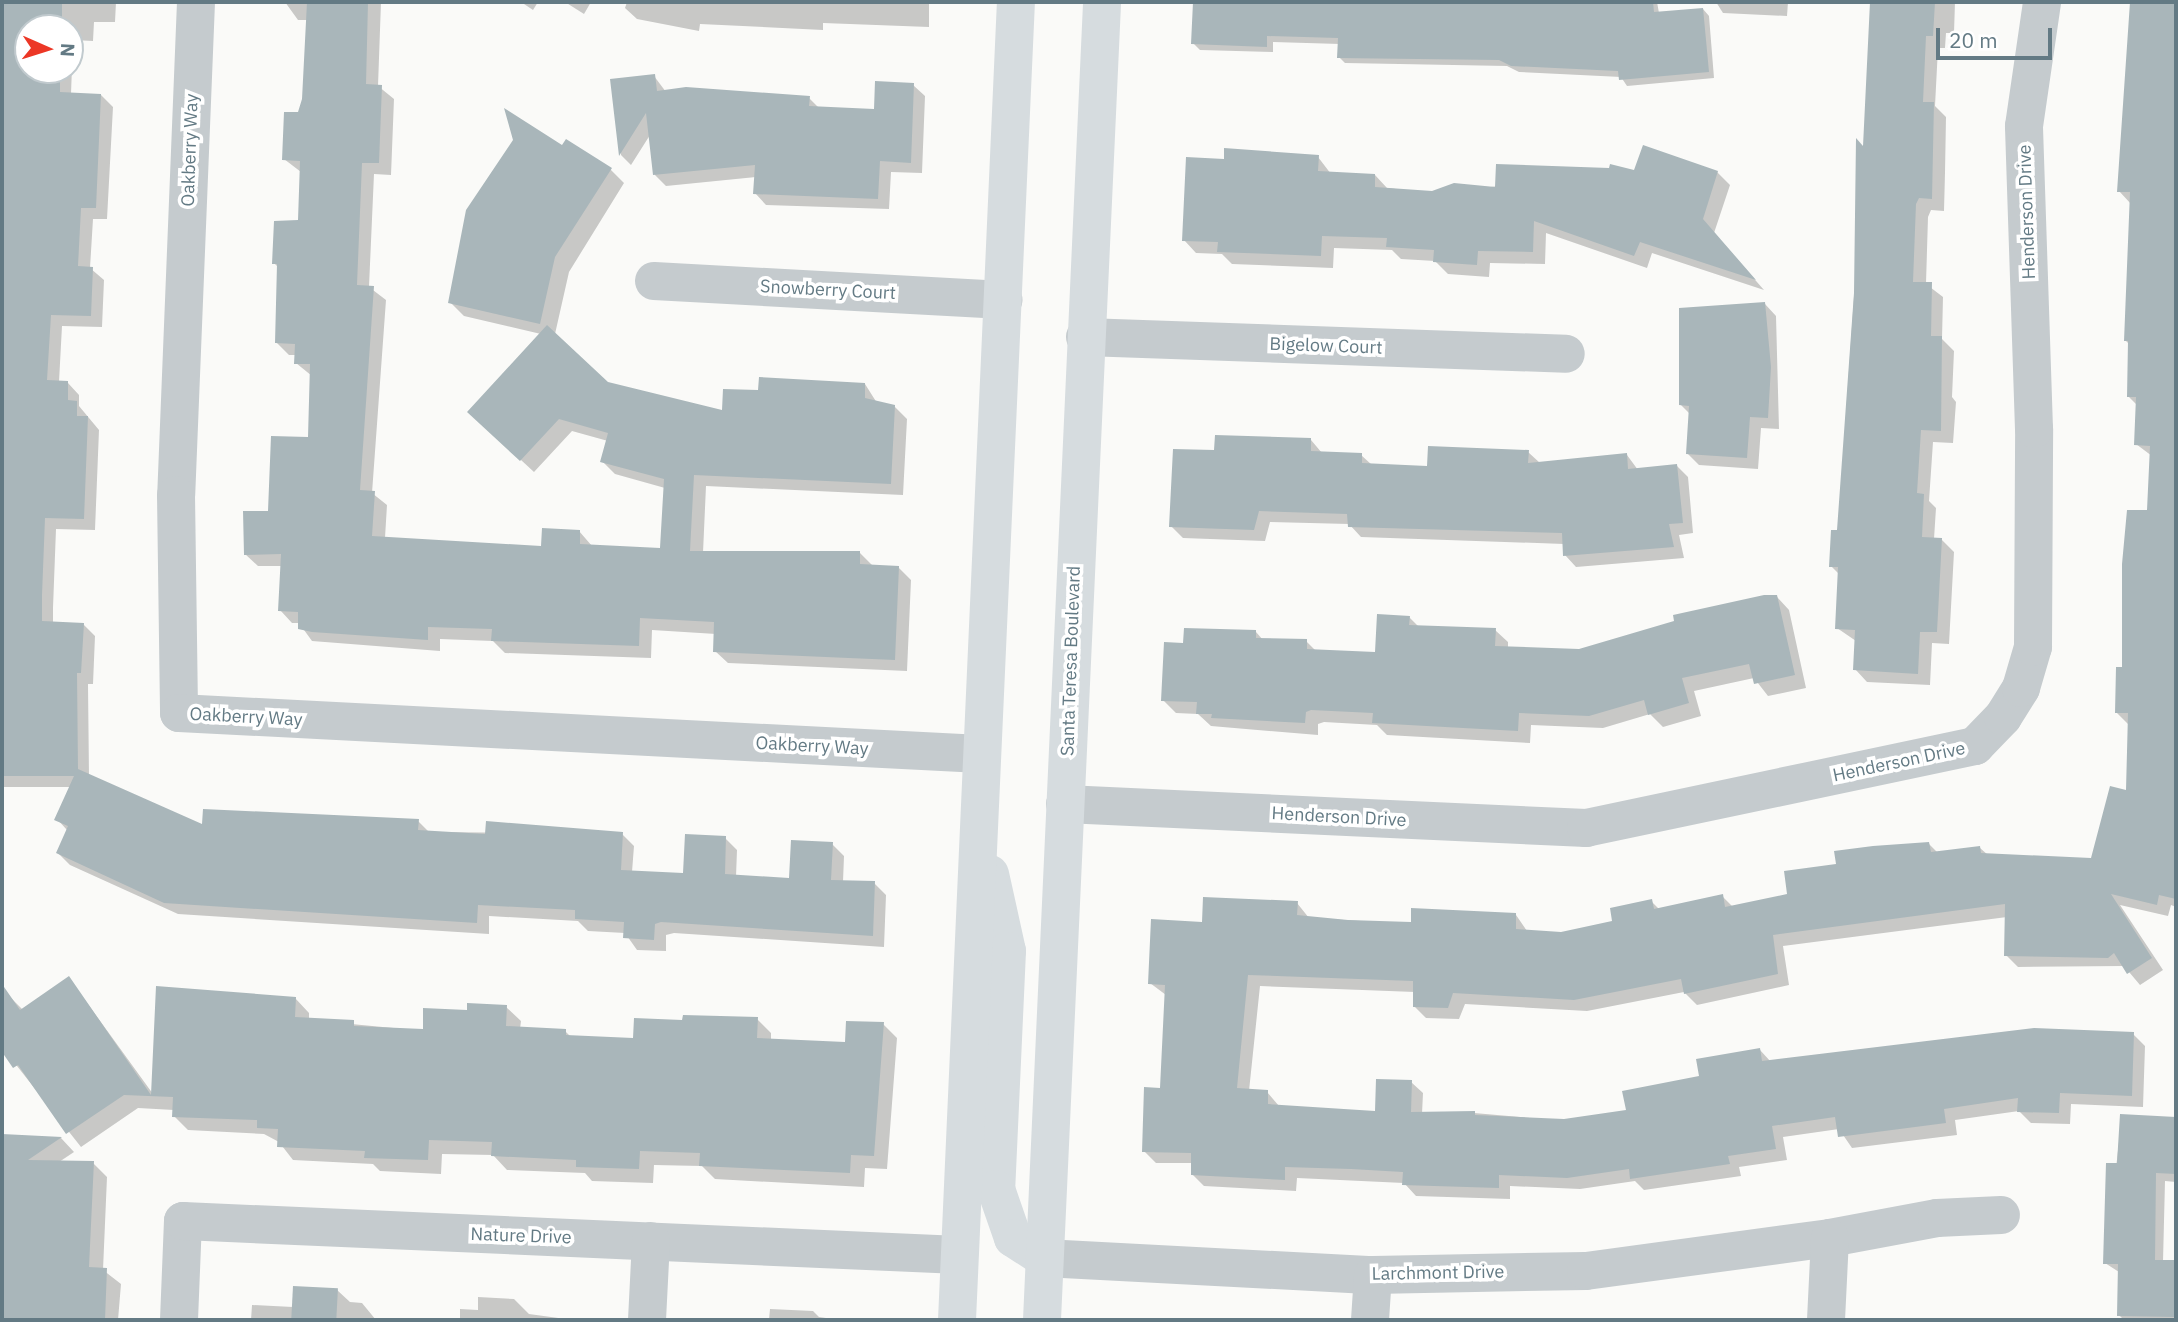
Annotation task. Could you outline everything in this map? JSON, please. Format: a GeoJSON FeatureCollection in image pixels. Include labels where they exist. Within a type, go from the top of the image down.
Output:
{"type":"FeatureCollection","features":[{"type":"Feature","properties":{"kind":"main road"},"geometry":{"type":"LineString","coordinates":[[957,1320],[1016,2]]}},
{"type":"Feature","properties":{"kind":"main road"},"geometry":{"type":"LineString","coordinates":[[1090,2],[1098,79]]}},
{"type":"Feature","properties":{"kind":"main road","name":"Santa Teresa Boulevard"},"geometry":{"type":"LineString","coordinates":[[1042,1320],[1102,2]]}},
{"type":"Feature","properties":{"kind":"main road"},"geometry":{"type":"LineString","coordinates":[[978,825],[1007,951],[996,1189],[1013,1238],[1044,1258]]}},
{"type":"Feature","properties":{"kind":"street","name":"Oakberry Way"},"geometry":{"type":"LineString","coordinates":[[196,2],[176,495],[179,713],[981,754]]}},
{"type":"Feature","properties":{"kind":"street","name":"Henderson Drive"},"geometry":{"type":"LineString","coordinates":[[1065,804],[1586,828],[1975,746],[2003,717],[2021,688],[2033,647],[2034,429],[2024,126],[2042,2]]}},
{"type":"Feature","properties":{"kind":"street","name":"Snowberry Court"},"geometry":{"type":"LineString","coordinates":[[654,281],[1003,300]]}},
{"type":"Feature","properties":{"kind":"street","name":"Bigelow Court"},"geometry":{"type":"LineString","coordinates":[[1085,337],[1566,354]]}},
{"type":"Feature","properties":{"kind":"street","name":"Larchmont Drive"},"geometry":{"type":"LineString","coordinates":[[1044,1258],[1373,1275],[1586,1271],[1829,1238],[1937,1218],[2001,1214]]}},
{"type":"Feature","properties":{"kind":"street","name":"Nature Drive"},"geometry":{"type":"LineString","coordinates":[[179,1320],[183,1221],[959,1255]]}},
{"type":"Feature","properties":{"kind":"street"},"geometry":{"type":"LineString","coordinates":[[1826,1320],[1829,1238]]}},
{"type":"Feature","properties":{"kind":"street"},"geometry":{"type":"LineString","coordinates":[[646,1320],[652,1241]]}},
{"type":"Feature","properties":{"kind":"street"},"geometry":{"type":"LineString","coordinates":[[1370,1320],[1373,1275]]}},
{"type":"Feature","properties":{"kind":"building"},"geometry":{"type":"Polygon","coordinates":[[[2,2],[62,2],[62,14],[14,14],[14,84],[60,84],[60,92],[101,94],[96,208],[81,208],[78,266],[93,267],[91,316],[51,315],[47,380],[68,381],[68,400],[77,401],[77,416],[88,416],[84,519],[45,518],[42,595],[42,621],[84,623],[81,673],[77,673],[78,769],[202,824],[203,809],[419,819],[418,830],[485,834],[486,821],[623,832],[621,870],[683,873],[685,834],[726,836],[725,874],[789,878],[791,840],[833,842],[831,880],[875,881],[873,936],[661,922],[655,924],[654,940],[623,938],[624,922],[575,919],[575,910],[478,905],[477,923],[164,903],[56,853],[68,826],[54,820],[74,776],[2,776],[2,2]]]}},
{"type":"Feature","properties":{"kind":"building"},"geometry":{"type":"Polygon","coordinates":[[[307,2],[368,2],[366,84],[382,85],[379,163],[362,163],[357,285],[374,286],[360,490],[375,491],[372,536],[541,546],[542,528],[580,530],[580,544],[660,548],[664,479],[600,462],[608,433],[559,419],[520,461],[467,412],[547,325],[608,382],[722,410],[723,389],[758,390],[759,377],[865,383],[865,398],[895,405],[891,484],[694,475],[690,551],[860,551],[860,564],[899,566],[895,660],[713,652],[714,622],[640,618],[639,646],[491,641],[492,629],[428,627],[428,640],[312,632],[298,629],[298,612],[278,611],[281,554],[244,555],[243,511],[268,511],[271,436],[308,437],[310,364],[294,364],[295,344],[275,343],[277,264],[272,264],[274,221],[298,220],[300,161],[282,160],[284,112],[298,112],[302,99],[307,2]]]}},
{"type":"Feature","properties":{"kind":"building"},"geometry":{"type":"Polygon","coordinates":[[[1193,2],[1653,2],[1654,12],[1703,8],[1709,72],[1619,80],[1618,71],[1511,66],[1499,60],[1337,58],[1338,38],[1267,36],[1267,47],[1191,44],[1193,2]]]}},
{"type":"Feature","properties":{"kind":"building"},"geometry":{"type":"Polygon","coordinates":[[[1870,2],[1935,2],[1933,36],[1926,36],[1923,102],[1934,102],[1932,199],[1919,198],[1916,204],[1913,282],[1932,282],[1931,336],[1942,336],[1941,431],[1921,430],[1917,493],[1924,494],[1922,537],[1942,538],[1937,632],[1920,632],[1918,674],[1853,670],[1855,630],[1835,629],[1838,567],[1829,567],[1831,530],[1837,530],[1854,293],[1856,138],[1863,146],[1870,2]]]}},
{"type":"Feature","properties":{"kind":"building"},"geometry":{"type":"Polygon","coordinates":[[[2130,2],[2176,2],[2176,899],[2159,895],[2157,905],[2111,894],[2152,958],[2127,974],[2114,953],[2108,958],[2004,956],[2005,904],[1773,935],[1778,974],[1684,994],[1681,979],[1574,1000],[1453,993],[1448,1008],[1413,1007],[1413,981],[1248,975],[1237,1088],[1268,1090],[1268,1104],[1375,1111],[1376,1079],[1412,1080],[1411,1112],[1475,1111],[1475,1115],[1564,1119],[1626,1110],[1622,1091],[1699,1076],[1696,1059],[1760,1048],[1762,1061],[2034,1028],[2134,1032],[2132,1096],[2060,1093],[2059,1113],[2017,1112],[2018,1098],[1944,1109],[1946,1123],[1838,1137],[1835,1117],[1772,1126],[1776,1149],[1728,1156],[1730,1164],[1630,1179],[1629,1169],[1567,1178],[1499,1175],[1499,1188],[1402,1185],[1403,1172],[1351,1169],[1285,1167],[1285,1180],[1191,1175],[1191,1153],[1142,1152],[1144,1087],[1160,1088],[1165,985],[1148,984],[1151,919],[1202,922],[1203,897],[1298,901],[1297,915],[1348,920],[1411,922],[1411,908],[1516,913],[1516,929],[1561,932],[1612,921],[1610,908],[1652,899],[1654,909],[1723,894],[1725,907],[1787,894],[1784,871],[1836,864],[1834,851],[1929,842],[1931,852],[1980,846],[1981,853],[2091,858],[2110,786],[2126,790],[2128,713],[2115,713],[2116,667],[2122,667],[2122,564],[2127,510],[2147,510],[2150,446],[2134,445],[2136,397],[2127,397],[2128,341],[2124,341],[2130,192],[2117,192],[2130,2]]]}},
{"type":"Feature","properties":{"kind":"building"},"geometry":{"type":"Polygon","coordinates":[[[655,74],[657,91],[686,87],[810,96],[809,106],[874,109],[875,81],[914,83],[911,163],[880,161],[878,199],[753,194],[755,165],[653,175],[646,113],[619,156],[610,79],[655,74]]]}},
{"type":"Feature","properties":{"kind":"building"},"geometry":{"type":"Polygon","coordinates":[[[504,108],[562,145],[566,139],[612,168],[555,257],[540,324],[448,303],[466,210],[513,140],[504,108]]]}},
{"type":"Feature","properties":{"kind":"building"},"geometry":{"type":"Polygon","coordinates":[[[1643,145],[1718,171],[1703,219],[1756,280],[1640,242],[1634,256],[1534,221],[1533,252],[1478,251],[1477,265],[1433,262],[1434,250],[1386,247],[1387,238],[1322,236],[1321,256],[1217,252],[1218,242],[1182,241],[1186,157],[1224,159],[1224,148],[1319,155],[1318,171],[1375,174],[1375,187],[1432,191],[1454,183],[1495,187],[1496,164],[1609,168],[1610,164],[1634,170],[1643,145]]]}},
{"type":"Feature","properties":{"kind":"building"},"geometry":{"type":"Polygon","coordinates":[[[1765,302],[1771,367],[1768,418],[1750,417],[1747,458],[1686,454],[1689,406],[1679,405],[1679,308],[1765,302]]]}},
{"type":"Feature","properties":{"kind":"building"},"geometry":{"type":"Polygon","coordinates":[[[1215,435],[1311,438],[1311,451],[1362,453],[1362,463],[1427,466],[1428,446],[1529,450],[1528,463],[1627,453],[1628,469],[1677,464],[1683,523],[1669,524],[1674,547],[1563,556],[1562,533],[1348,527],[1347,514],[1259,511],[1254,530],[1169,527],[1173,449],[1214,450],[1215,435]]]}},
{"type":"Feature","properties":{"kind":"building"},"geometry":{"type":"Polygon","coordinates":[[[1764,595],[1777,595],[1795,675],[1754,684],[1749,664],[1682,678],[1689,703],[1648,715],[1644,700],[1589,716],[1519,713],[1518,731],[1372,723],[1373,713],[1311,710],[1306,712],[1305,723],[1211,718],[1212,714],[1196,714],[1197,702],[1161,701],[1164,642],[1183,643],[1184,628],[1256,630],[1256,638],[1307,639],[1307,649],[1375,652],[1377,614],[1410,616],[1409,625],[1496,628],[1495,646],[1579,649],[1674,621],[1673,615],[1764,595]]]}},
{"type":"Feature","properties":{"kind":"building"},"geometry":{"type":"Polygon","coordinates":[[[69,976],[151,1095],[156,986],[296,997],[295,1017],[354,1020],[354,1026],[423,1029],[423,1008],[467,1010],[467,1003],[507,1005],[506,1026],[566,1029],[566,1035],[633,1038],[634,1018],[682,1020],[683,1015],[758,1017],[757,1038],[845,1042],[846,1021],[884,1022],[874,1156],[851,1155],[850,1173],[699,1166],[700,1153],[640,1151],[639,1169],[576,1167],[576,1160],[491,1156],[492,1142],[429,1140],[428,1160],[364,1158],[365,1151],[277,1147],[278,1129],[257,1128],[257,1120],[172,1117],[173,1097],[124,1095],[66,1134],[18,1065],[13,1068],[2,1052],[2,984],[20,1010],[69,976]]]}},
{"type":"Feature","properties":{"kind":"building"},"geometry":{"type":"Polygon","coordinates":[[[2120,1114],[2176,1117],[2176,1174],[2156,1173],[2155,1260],[2176,1260],[2175,1317],[2117,1316],[2118,1264],[2103,1264],[2106,1163],[2117,1163],[2120,1114]]]}},
{"type":"Feature","properties":{"kind":"building"},"geometry":{"type":"Polygon","coordinates":[[[2,1134],[62,1137],[28,1160],[94,1161],[89,1267],[107,1268],[105,1320],[2,1320],[2,1134]]]}},
{"type":"Feature","properties":{"kind":"building"},"geometry":{"type":"Polygon","coordinates":[[[293,1286],[338,1288],[336,1320],[291,1320],[293,1286]]]}}]}
